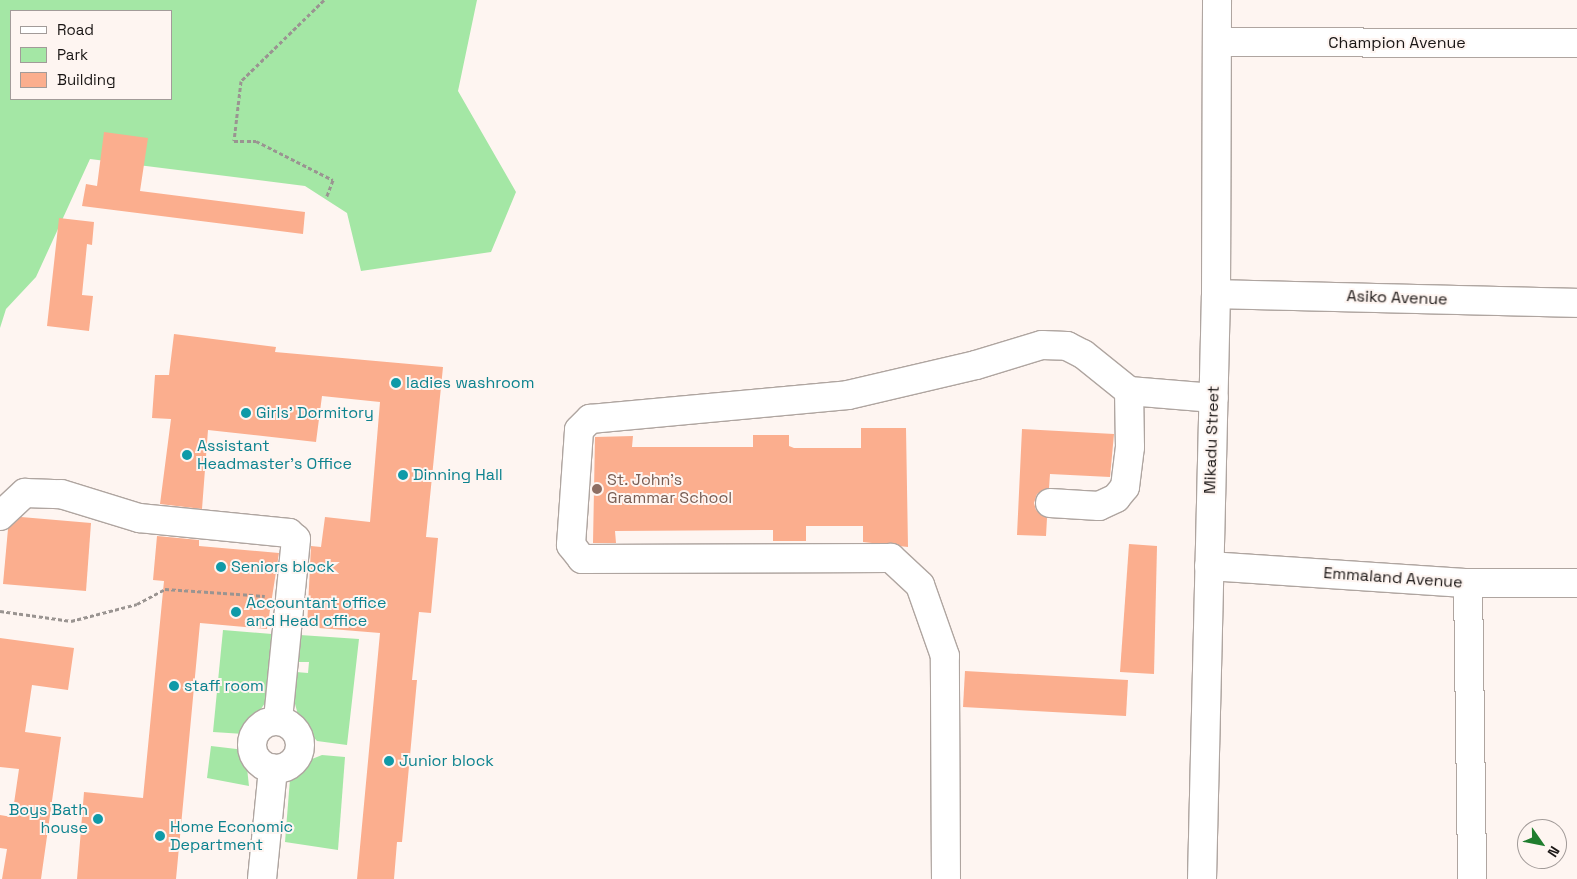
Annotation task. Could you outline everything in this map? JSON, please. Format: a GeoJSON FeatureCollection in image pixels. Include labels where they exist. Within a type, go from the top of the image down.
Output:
{"type":"FeatureCollection","features":[{"type":"Feature","properties":{"kind":"street","name":"Mikadu Street"},"geometry":{"type":"LineString","coordinates":[[1202,879],[1216,294],[1217,0]]}},
{"type":"Feature","properties":{"kind":"street","name":"Champion Avenue"},"geometry":{"type":"LineString","coordinates":[[1217,42],[1577,43]]}},
{"type":"Feature","properties":{"kind":"street","name":"Asiko Avenue"},"geometry":{"type":"LineString","coordinates":[[1216,294],[1577,304]]}},
{"type":"Feature","properties":{"kind":"street"},"geometry":{"type":"LineString","coordinates":[[946,879],[945,656],[920,585],[891,558],[582,559],[571,546],[573,477],[579,430],[590,419],[848,396],[976,365],[1042,345],[1068,346],[1083,354],[1129,391],[1214,398]]}},
{"type":"Feature","properties":{"kind":"street"},"geometry":{"type":"LineString","coordinates":[[1050,503],[1100,506],[1116,498],[1125,487],[1130,447],[1129,391]]}},
{"type":"Feature","properties":{"kind":"street"},"geometry":{"type":"LineString","coordinates":[[0,516],[25,493],[61,494],[140,518],[278,530],[296,539],[288,597],[278,720],[260,725],[251,742],[256,760],[273,769],[262,879]]}},
{"type":"Feature","properties":{"kind":"street","name":"Emmaland Avenue"},"geometry":{"type":"LineString","coordinates":[[1209,566],[1468,583],[1577,583]]}},
{"type":"Feature","properties":{"kind":"street"},"geometry":{"type":"LineString","coordinates":[[1468,583],[1472,879]]}},
{"type":"Feature","properties":{"kind":"path"},"geometry":{"type":"LineString","coordinates":[[324,0],[241,81],[234,141],[256,141],[333,180],[326,198]]}},
{"type":"Feature","properties":{"kind":"path"},"geometry":{"type":"LineString","coordinates":[[0,611],[71,621],[137,604],[165,589],[288,597]]}},
{"type":"Feature","properties":{"kind":"green space"},"geometry":{"type":"Polygon","coordinates":[[[0,0],[477,0],[458,91],[516,192],[491,252],[361,271],[347,213],[305,186],[90,159],[36,277],[6,309],[0,328],[0,0]]]}},
{"type":"Feature","properties":{"kind":"green space"},"geometry":{"type":"Polygon","coordinates":[[[223,630],[272,634],[267,700],[244,734],[213,732],[223,630]]]}},
{"type":"Feature","properties":{"kind":"green space"},"geometry":{"type":"Polygon","coordinates":[[[300,635],[359,639],[347,745],[317,741],[300,722],[292,693],[296,672],[308,673],[309,662],[296,662],[300,635]]]}},
{"type":"Feature","properties":{"kind":"green space"},"geometry":{"type":"Polygon","coordinates":[[[211,746],[245,750],[249,786],[207,778],[211,746]]]}},
{"type":"Feature","properties":{"kind":"green space"},"geometry":{"type":"Polygon","coordinates":[[[322,755],[345,757],[338,850],[285,842],[290,779],[307,761],[322,755]]]}},
{"type":"Feature","properties":{"kind":"building"},"geometry":{"type":"Polygon","coordinates":[[[104,132],[148,138],[140,191],[305,212],[303,234],[82,206],[86,184],[97,186],[104,132]]]}},
{"type":"Feature","properties":{"kind":"building"},"geometry":{"type":"Polygon","coordinates":[[[59,218],[94,222],[92,245],[87,244],[82,295],[93,296],[89,331],[47,326],[59,218]]]}},
{"type":"Feature","properties":{"kind":"building"},"geometry":{"type":"Polygon","coordinates":[[[174,334],[276,347],[275,352],[443,367],[426,537],[438,538],[431,613],[419,612],[412,680],[417,680],[402,842],[397,842],[394,879],[357,879],[380,633],[307,627],[311,546],[321,547],[325,517],[370,522],[380,402],[322,396],[316,442],[208,430],[202,509],[160,504],[171,419],[152,418],[155,375],[169,375],[174,334]]]}},
{"type":"Feature","properties":{"kind":"building"},"geometry":{"type":"Polygon","coordinates":[[[861,428],[906,428],[908,547],[863,542],[863,526],[806,526],[806,541],[773,541],[773,530],[615,531],[616,543],[593,543],[595,437],[633,436],[632,447],[753,447],[753,435],[789,435],[789,446],[794,448],[861,448],[861,428]]]}},
{"type":"Feature","properties":{"kind":"building"},"geometry":{"type":"Polygon","coordinates":[[[1022,429],[1114,434],[1110,477],[1050,474],[1049,488],[1037,494],[1034,503],[1036,510],[1047,518],[1046,536],[1017,535],[1022,429]]]}},
{"type":"Feature","properties":{"kind":"building"},"geometry":{"type":"Polygon","coordinates":[[[21,517],[91,523],[86,591],[3,584],[8,529],[21,517]]]}},
{"type":"Feature","properties":{"kind":"building"},"geometry":{"type":"Polygon","coordinates":[[[157,536],[199,540],[199,546],[279,553],[267,629],[200,623],[176,879],[77,879],[84,792],[143,798],[164,581],[153,580],[157,536]]]}},
{"type":"Feature","properties":{"kind":"building"},"geometry":{"type":"Polygon","coordinates":[[[1129,544],[1157,546],[1154,674],[1120,672],[1129,544]]]}},
{"type":"Feature","properties":{"kind":"building"},"geometry":{"type":"Polygon","coordinates":[[[0,638],[74,648],[68,690],[32,685],[25,732],[61,737],[41,879],[2,879],[7,849],[0,848],[0,815],[12,817],[19,769],[0,767],[0,638]]]}},
{"type":"Feature","properties":{"kind":"building"},"geometry":{"type":"Polygon","coordinates":[[[965,671],[1128,680],[1126,716],[963,707],[965,671]]]}},
{"type":"Feature","properties":{"kind":"place","name":"ladies washroom"},"geometry":{"type":"Point","coordinates":[396,383]}},
{"type":"Feature","properties":{"kind":"place","name":"Girls' Dormitory"},"geometry":{"type":"Point","coordinates":[246,413]}},
{"type":"Feature","properties":{"kind":"place","name":"Assistant Headmaster's Office"},"geometry":{"type":"Point","coordinates":[187,455]}},
{"type":"Feature","properties":{"kind":"place","name":"Dinning Hall"},"geometry":{"type":"Point","coordinates":[403,475]}},
{"type":"Feature","properties":{"kind":"place","name":"St. John's Grammar School"},"geometry":{"type":"Point","coordinates":[597,489]}},
{"type":"Feature","properties":{"kind":"place","name":"Seniors block"},"geometry":{"type":"Point","coordinates":[221,567]}},
{"type":"Feature","properties":{"kind":"place","name":"Accountant office and Head office"},"geometry":{"type":"Point","coordinates":[236,612]}},
{"type":"Feature","properties":{"kind":"place","name":"staff room"},"geometry":{"type":"Point","coordinates":[174,686]}},
{"type":"Feature","properties":{"kind":"place","name":"Junior block"},"geometry":{"type":"Point","coordinates":[389,761]}},
{"type":"Feature","properties":{"kind":"place","name":"Boys Bath house"},"geometry":{"type":"Point","coordinates":[98,819]}},
{"type":"Feature","properties":{"kind":"place","name":"Home Economic Department"},"geometry":{"type":"Point","coordinates":[160,836]}}]}
